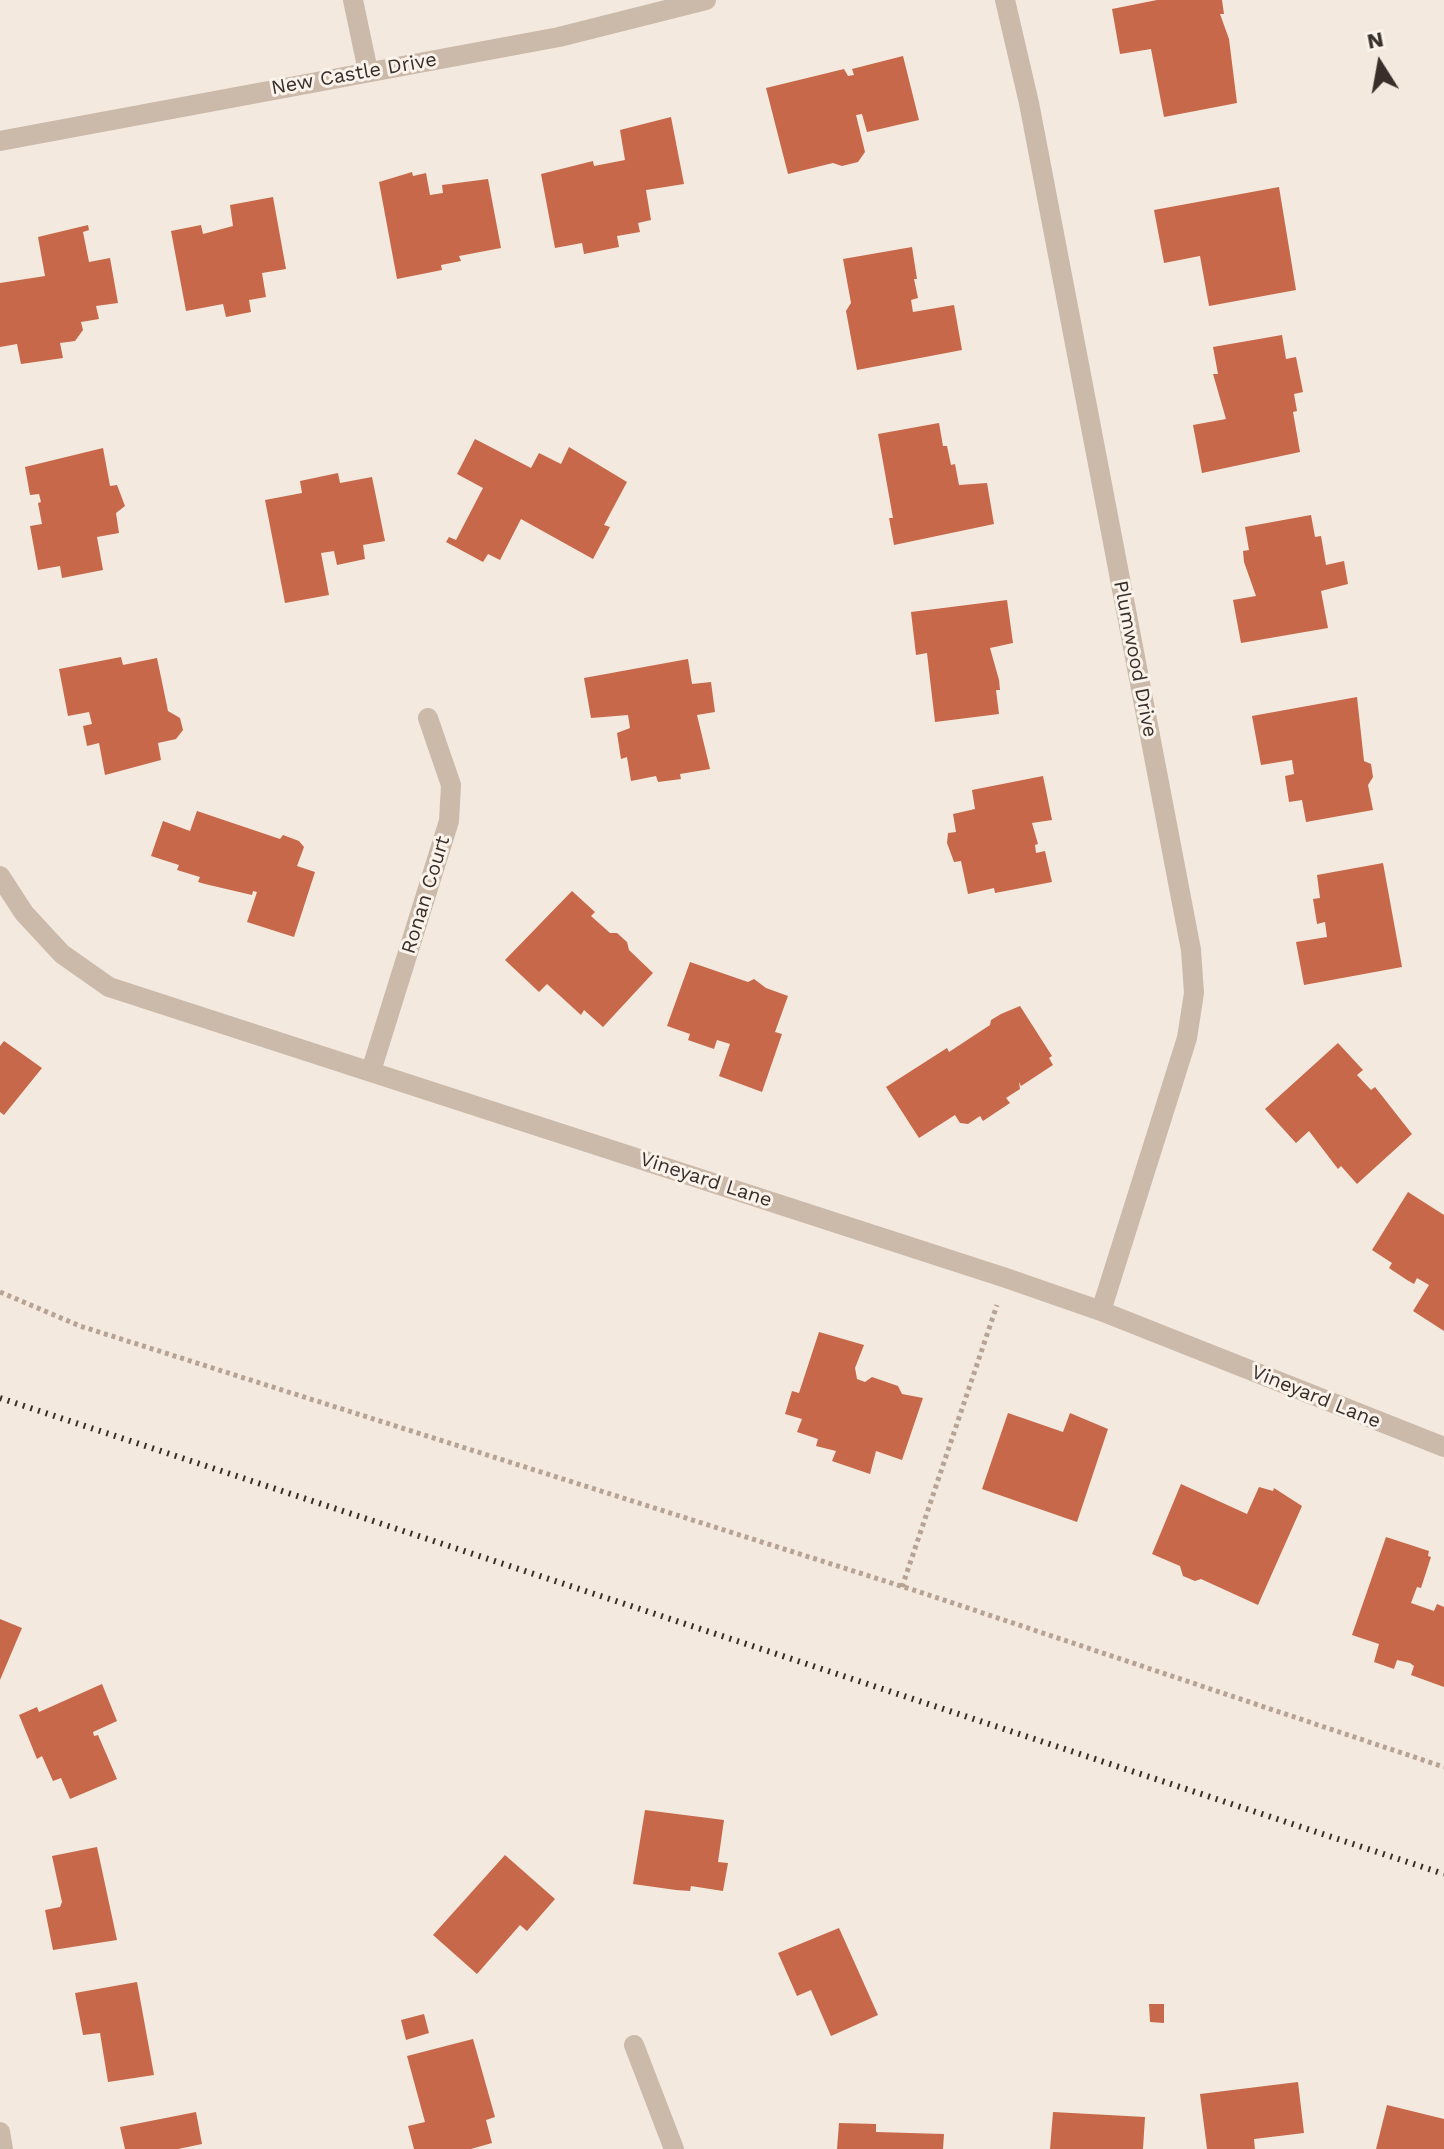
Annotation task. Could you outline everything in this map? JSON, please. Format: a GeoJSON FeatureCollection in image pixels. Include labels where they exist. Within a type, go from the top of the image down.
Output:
{"type":"FeatureCollection","features":[{"type":"Feature","properties":{"kind":"street"},"geometry":{"type":"LineString","coordinates":[[353,0],[368,71]]}},
{"type":"Feature","properties":{"kind":"street","name":"New Castle Drive"},"geometry":{"type":"LineString","coordinates":[[0,141],[559,37],[706,0]]}},
{"type":"Feature","properties":{"kind":"street","name":"Plumwood Drive"},"geometry":{"type":"LineString","coordinates":[[1005,0],[1029,103],[1191,950],[1194,993],[1187,1038],[1101,1311]]}},
{"type":"Feature","properties":{"kind":"street","name":"Ronan Court"},"geometry":{"type":"LineString","coordinates":[[371,1071],[449,821],[451,785],[428,718]]}},
{"type":"Feature","properties":{"kind":"street","name":"Vineyard Lane"},"geometry":{"type":"LineString","coordinates":[[0,876],[24,913],[62,954],[109,987],[1006,1278],[1101,1311],[1444,1447]]}},
{"type":"Feature","properties":{"kind":"street"},"geometry":{"type":"LineString","coordinates":[[634,2045],[674,2149]]}},
{"type":"Feature","properties":{"kind":"street"},"geometry":{"type":"LineString","coordinates":[[0,2132],[3,2149]]}},
{"type":"Feature","properties":{"kind":"path"},"geometry":{"type":"LineString","coordinates":[[902,1587],[1006,1278]]}},
{"type":"Feature","properties":{"kind":"path"},"geometry":{"type":"LineString","coordinates":[[0,1292],[80,1326],[902,1587],[1444,1767]]}},
{"type":"Feature","properties":{"kind":"building"},"geometry":{"type":"Polygon","coordinates":[[[1157,0],[1222,0],[1224,14],[1220,14],[1229,39],[1237,103],[1164,117],[1151,49],[1120,54],[1112,9],[1157,0]]]}},
{"type":"Feature","properties":{"kind":"building"},"geometry":{"type":"Polygon","coordinates":[[[903,56],[919,120],[867,132],[862,114],[856,115],[865,152],[858,162],[842,166],[833,163],[788,174],[766,88],[844,69],[848,76],[854,75],[852,69],[903,56]]]}},
{"type":"Feature","properties":{"kind":"building"},"geometry":{"type":"Polygon","coordinates":[[[671,117],[684,184],[646,190],[651,220],[638,223],[640,232],[617,236],[619,247],[584,254],[582,243],[555,248],[541,174],[593,161],[594,166],[625,160],[620,130],[671,117]]]}},
{"type":"Feature","properties":{"kind":"building"},"geometry":{"type":"Polygon","coordinates":[[[412,172],[413,176],[426,173],[430,195],[443,193],[442,185],[488,179],[501,248],[459,256],[461,261],[441,265],[442,270],[397,279],[379,182],[412,172]]]}},
{"type":"Feature","properties":{"kind":"building"},"geometry":{"type":"Polygon","coordinates":[[[1279,187],[1296,290],[1209,306],[1200,256],[1164,263],[1154,210],[1279,187]]]}},
{"type":"Feature","properties":{"kind":"building"},"geometry":{"type":"Polygon","coordinates":[[[273,197],[286,269],[262,273],[266,297],[249,300],[251,312],[226,317],[223,304],[186,311],[171,231],[201,225],[203,234],[233,226],[230,205],[273,197]]]}},
{"type":"Feature","properties":{"kind":"building"},"geometry":{"type":"Polygon","coordinates":[[[88,225],[89,230],[83,232],[89,262],[110,258],[118,303],[96,306],[99,319],[81,322],[83,330],[75,341],[60,343],[63,358],[21,364],[17,344],[0,347],[0,283],[45,276],[38,237],[88,225]]]}},
{"type":"Feature","properties":{"kind":"building"},"geometry":{"type":"Polygon","coordinates":[[[912,247],[918,298],[911,300],[913,312],[954,305],[962,350],[857,370],[846,311],[851,303],[843,259],[912,247]]]}},
{"type":"Feature","properties":{"kind":"building"},"geometry":{"type":"Polygon","coordinates":[[[1282,335],[1286,359],[1296,357],[1303,392],[1294,394],[1297,411],[1293,412],[1300,452],[1202,473],[1193,425],[1226,419],[1213,374],[1218,374],[1213,347],[1282,335]]]}},
{"type":"Feature","properties":{"kind":"building"},"geometry":{"type":"Polygon","coordinates":[[[939,423],[943,446],[947,446],[951,465],[955,464],[959,485],[987,483],[994,524],[894,545],[889,518],[893,518],[878,434],[939,423]]]}},
{"type":"Feature","properties":{"kind":"building"},"geometry":{"type":"Polygon","coordinates":[[[475,439],[531,468],[539,453],[561,464],[569,447],[627,482],[604,525],[610,527],[593,559],[521,519],[500,560],[488,554],[483,562],[446,542],[449,537],[456,540],[483,488],[457,474],[475,439]]]}},
{"type":"Feature","properties":{"kind":"building"},"geometry":{"type":"Polygon","coordinates":[[[103,448],[110,486],[117,485],[125,506],[116,513],[119,533],[97,537],[103,570],[62,578],[60,566],[38,570],[30,526],[42,524],[38,503],[41,502],[39,494],[30,495],[25,467],[103,448]]]}},
{"type":"Feature","properties":{"kind":"building"},"geometry":{"type":"Polygon","coordinates":[[[338,473],[340,483],[372,477],[385,541],[363,545],[365,559],[337,565],[334,551],[321,553],[329,595],[285,603],[265,500],[302,493],[300,481],[338,473]]]}},
{"type":"Feature","properties":{"kind":"building"},"geometry":{"type":"Polygon","coordinates":[[[1311,515],[1315,537],[1321,536],[1326,565],[1344,561],[1348,584],[1321,591],[1328,628],[1241,643],[1233,600],[1256,596],[1244,562],[1243,551],[1249,550],[1245,527],[1311,515]]]}},
{"type":"Feature","properties":{"kind":"building"},"geometry":{"type":"Polygon","coordinates":[[[1007,600],[1013,643],[990,648],[999,680],[1000,690],[996,690],[999,714],[935,722],[927,653],[916,655],[911,612],[1007,600]]]}},
{"type":"Feature","properties":{"kind":"building"},"geometry":{"type":"Polygon","coordinates":[[[121,657],[123,665],[157,658],[168,711],[180,718],[183,730],[176,739],[158,743],[161,760],[105,775],[99,743],[87,746],[83,726],[92,724],[89,712],[68,716],[59,669],[121,657]]]}},
{"type":"Feature","properties":{"kind":"building"},"geometry":{"type":"Polygon","coordinates":[[[688,659],[692,684],[711,682],[715,712],[697,715],[710,769],[680,774],[681,779],[658,782],[656,776],[631,781],[627,757],[621,759],[617,733],[630,728],[628,715],[591,718],[584,678],[688,659]]]}},
{"type":"Feature","properties":{"kind":"building"},"geometry":{"type":"Polygon","coordinates":[[[1357,697],[1364,761],[1371,764],[1373,777],[1368,785],[1373,810],[1306,822],[1302,800],[1289,802],[1285,776],[1294,774],[1292,760],[1261,765],[1252,716],[1357,697]]]}},
{"type":"Feature","properties":{"kind":"building"},"geometry":{"type":"Polygon","coordinates":[[[1043,776],[1052,820],[1032,823],[1038,844],[1035,845],[1036,853],[1045,851],[1052,882],[995,893],[994,888],[968,894],[961,861],[954,862],[947,843],[948,833],[956,832],[953,814],[975,809],[972,790],[1043,776]]]}},
{"type":"Feature","properties":{"kind":"building"},"geometry":{"type":"Polygon","coordinates":[[[197,811],[280,839],[283,835],[299,841],[304,847],[297,866],[315,872],[294,937],[247,922],[257,892],[253,891],[252,895],[198,882],[200,877],[177,870],[179,865],[151,856],[163,821],[190,831],[197,811]]]}},
{"type":"Feature","properties":{"kind":"building"},"geometry":{"type":"Polygon","coordinates":[[[1383,863],[1402,967],[1304,985],[1296,942],[1327,937],[1325,922],[1317,924],[1313,899],[1320,898],[1317,875],[1383,863]]]}},
{"type":"Feature","properties":{"kind":"building"},"geometry":{"type":"Polygon","coordinates":[[[572,891],[595,912],[591,916],[610,933],[617,933],[627,942],[629,950],[653,973],[603,1027],[584,1010],[581,1015],[547,984],[539,992],[505,960],[572,891]]]}},
{"type":"Feature","properties":{"kind":"building"},"geometry":{"type":"Polygon","coordinates":[[[690,962],[748,982],[754,979],[766,988],[788,996],[775,1032],[782,1034],[762,1092],[719,1076],[730,1044],[717,1040],[714,1049],[688,1040],[690,1034],[667,1026],[690,962]]]}},
{"type":"Feature","properties":{"kind":"building"},"geometry":{"type":"Polygon","coordinates":[[[1020,1006],[1052,1056],[1049,1058],[1053,1065],[1021,1086],[1019,1082],[1020,1089],[1006,1098],[1010,1103],[983,1121],[980,1116],[968,1124],[960,1123],[955,1115],[919,1138],[886,1087],[947,1048],[949,1052],[990,1025],[991,1020],[1020,1006]]]}},
{"type":"Feature","properties":{"kind":"building"},"geometry":{"type":"Polygon","coordinates":[[[4,1041],[42,1068],[4,1115],[0,1112],[0,1046],[4,1041]]]}},
{"type":"Feature","properties":{"kind":"building"},"geometry":{"type":"Polygon","coordinates":[[[1338,1043],[1363,1070],[1357,1075],[1371,1090],[1375,1087],[1412,1134],[1357,1184],[1341,1166],[1338,1169],[1309,1131],[1296,1143],[1265,1109],[1338,1043]]]}},
{"type":"Feature","properties":{"kind":"building"},"geometry":{"type":"Polygon","coordinates":[[[1408,1192],[1444,1215],[1444,1331],[1413,1311],[1429,1285],[1417,1278],[1414,1284],[1407,1280],[1389,1268],[1392,1263],[1372,1250],[1408,1192]]]}},
{"type":"Feature","properties":{"kind":"building"},"geometry":{"type":"Polygon","coordinates":[[[819,1332],[864,1345],[855,1368],[857,1379],[865,1382],[872,1377],[898,1386],[902,1394],[923,1398],[902,1460],[876,1451],[870,1474],[832,1461],[836,1451],[816,1446],[818,1439],[797,1432],[802,1419],[785,1414],[792,1391],[799,1393],[819,1332]]]}},
{"type":"Feature","properties":{"kind":"building"},"geometry":{"type":"Polygon","coordinates":[[[1008,1413],[1063,1432],[1070,1413],[1108,1429],[1077,1522],[982,1489],[1008,1413]]]}},
{"type":"Feature","properties":{"kind":"building"},"geometry":{"type":"Polygon","coordinates":[[[1181,1484],[1247,1514],[1259,1487],[1273,1491],[1274,1488],[1302,1506],[1258,1605],[1201,1579],[1195,1581],[1183,1576],[1180,1566],[1152,1554],[1181,1484]]]}},
{"type":"Feature","properties":{"kind":"building"},"geometry":{"type":"Polygon","coordinates":[[[1386,1537],[1429,1551],[1428,1556],[1431,1557],[1421,1588],[1417,1587],[1411,1603],[1434,1611],[1437,1604],[1444,1607],[1444,1687],[1411,1675],[1414,1666],[1410,1663],[1397,1660],[1394,1669],[1374,1662],[1379,1644],[1352,1635],[1386,1537]]]}},
{"type":"Feature","properties":{"kind":"building"},"geometry":{"type":"Polygon","coordinates":[[[0,1619],[22,1628],[0,1680],[0,1619]]]}},
{"type":"Feature","properties":{"kind":"building"},"geometry":{"type":"Polygon","coordinates":[[[102,1684],[117,1721],[93,1732],[94,1736],[98,1735],[117,1779],[70,1799],[61,1778],[53,1781],[42,1756],[37,1759],[19,1715],[37,1707],[39,1712],[102,1684]]]}},
{"type":"Feature","properties":{"kind":"building"},"geometry":{"type":"Polygon","coordinates":[[[645,1810],[724,1820],[718,1862],[728,1863],[723,1891],[691,1886],[690,1891],[676,1890],[633,1884],[645,1810]]]}},
{"type":"Feature","properties":{"kind":"building"},"geometry":{"type":"Polygon","coordinates":[[[97,1847],[117,1940],[53,1950],[45,1910],[60,1907],[62,1902],[52,1856],[97,1847]]]}},
{"type":"Feature","properties":{"kind":"building"},"geometry":{"type":"Polygon","coordinates":[[[505,1855],[555,1899],[527,1931],[520,1925],[477,1974],[433,1935],[505,1855]]]}},
{"type":"Feature","properties":{"kind":"building"},"geometry":{"type":"Polygon","coordinates":[[[839,1928],[878,2015],[831,2036],[811,1990],[797,1996],[778,1953],[839,1928]]]}},
{"type":"Feature","properties":{"kind":"building"},"geometry":{"type":"Polygon","coordinates":[[[137,1982],[154,2075],[108,2082],[100,2033],[83,2035],[75,1993],[137,1982]]]}},
{"type":"Feature","properties":{"kind":"building"},"geometry":{"type":"Polygon","coordinates":[[[1149,2004],[1164,2004],[1164,2023],[1150,2022],[1149,2004]]]}},
{"type":"Feature","properties":{"kind":"building"},"geometry":{"type":"Polygon","coordinates":[[[424,2014],[429,2033],[406,2040],[401,2020],[424,2014]]]}},
{"type":"Feature","properties":{"kind":"building"},"geometry":{"type":"Polygon","coordinates":[[[473,2039],[495,2117],[486,2120],[492,2143],[471,2149],[414,2149],[408,2126],[425,2122],[407,2056],[473,2039]]]}},
{"type":"Feature","properties":{"kind":"building"},"geometry":{"type":"Polygon","coordinates":[[[1298,2082],[1304,2133],[1254,2139],[1255,2149],[1207,2149],[1200,2094],[1298,2082]]]}},
{"type":"Feature","properties":{"kind":"building"},"geometry":{"type":"Polygon","coordinates":[[[1387,2105],[1444,2119],[1444,2149],[1376,2149],[1387,2105]]]}},
{"type":"Feature","properties":{"kind":"building"},"geometry":{"type":"Polygon","coordinates":[[[196,2112],[202,2144],[178,2149],[125,2149],[120,2127],[196,2112]]]}},
{"type":"Feature","properties":{"kind":"building"},"geometry":{"type":"Polygon","coordinates":[[[1053,2112],[1145,2117],[1143,2149],[1050,2149],[1053,2112]]]}},
{"type":"Feature","properties":{"kind":"building"},"geometry":{"type":"Polygon","coordinates":[[[839,2123],[876,2124],[876,2132],[944,2134],[943,2149],[837,2149],[839,2123]]]}},
{"type":"Feature","properties":{"kind":"railway"},"geometry":{"type":"LineString","coordinates":[[0,1398],[1444,1874]]}}]}
